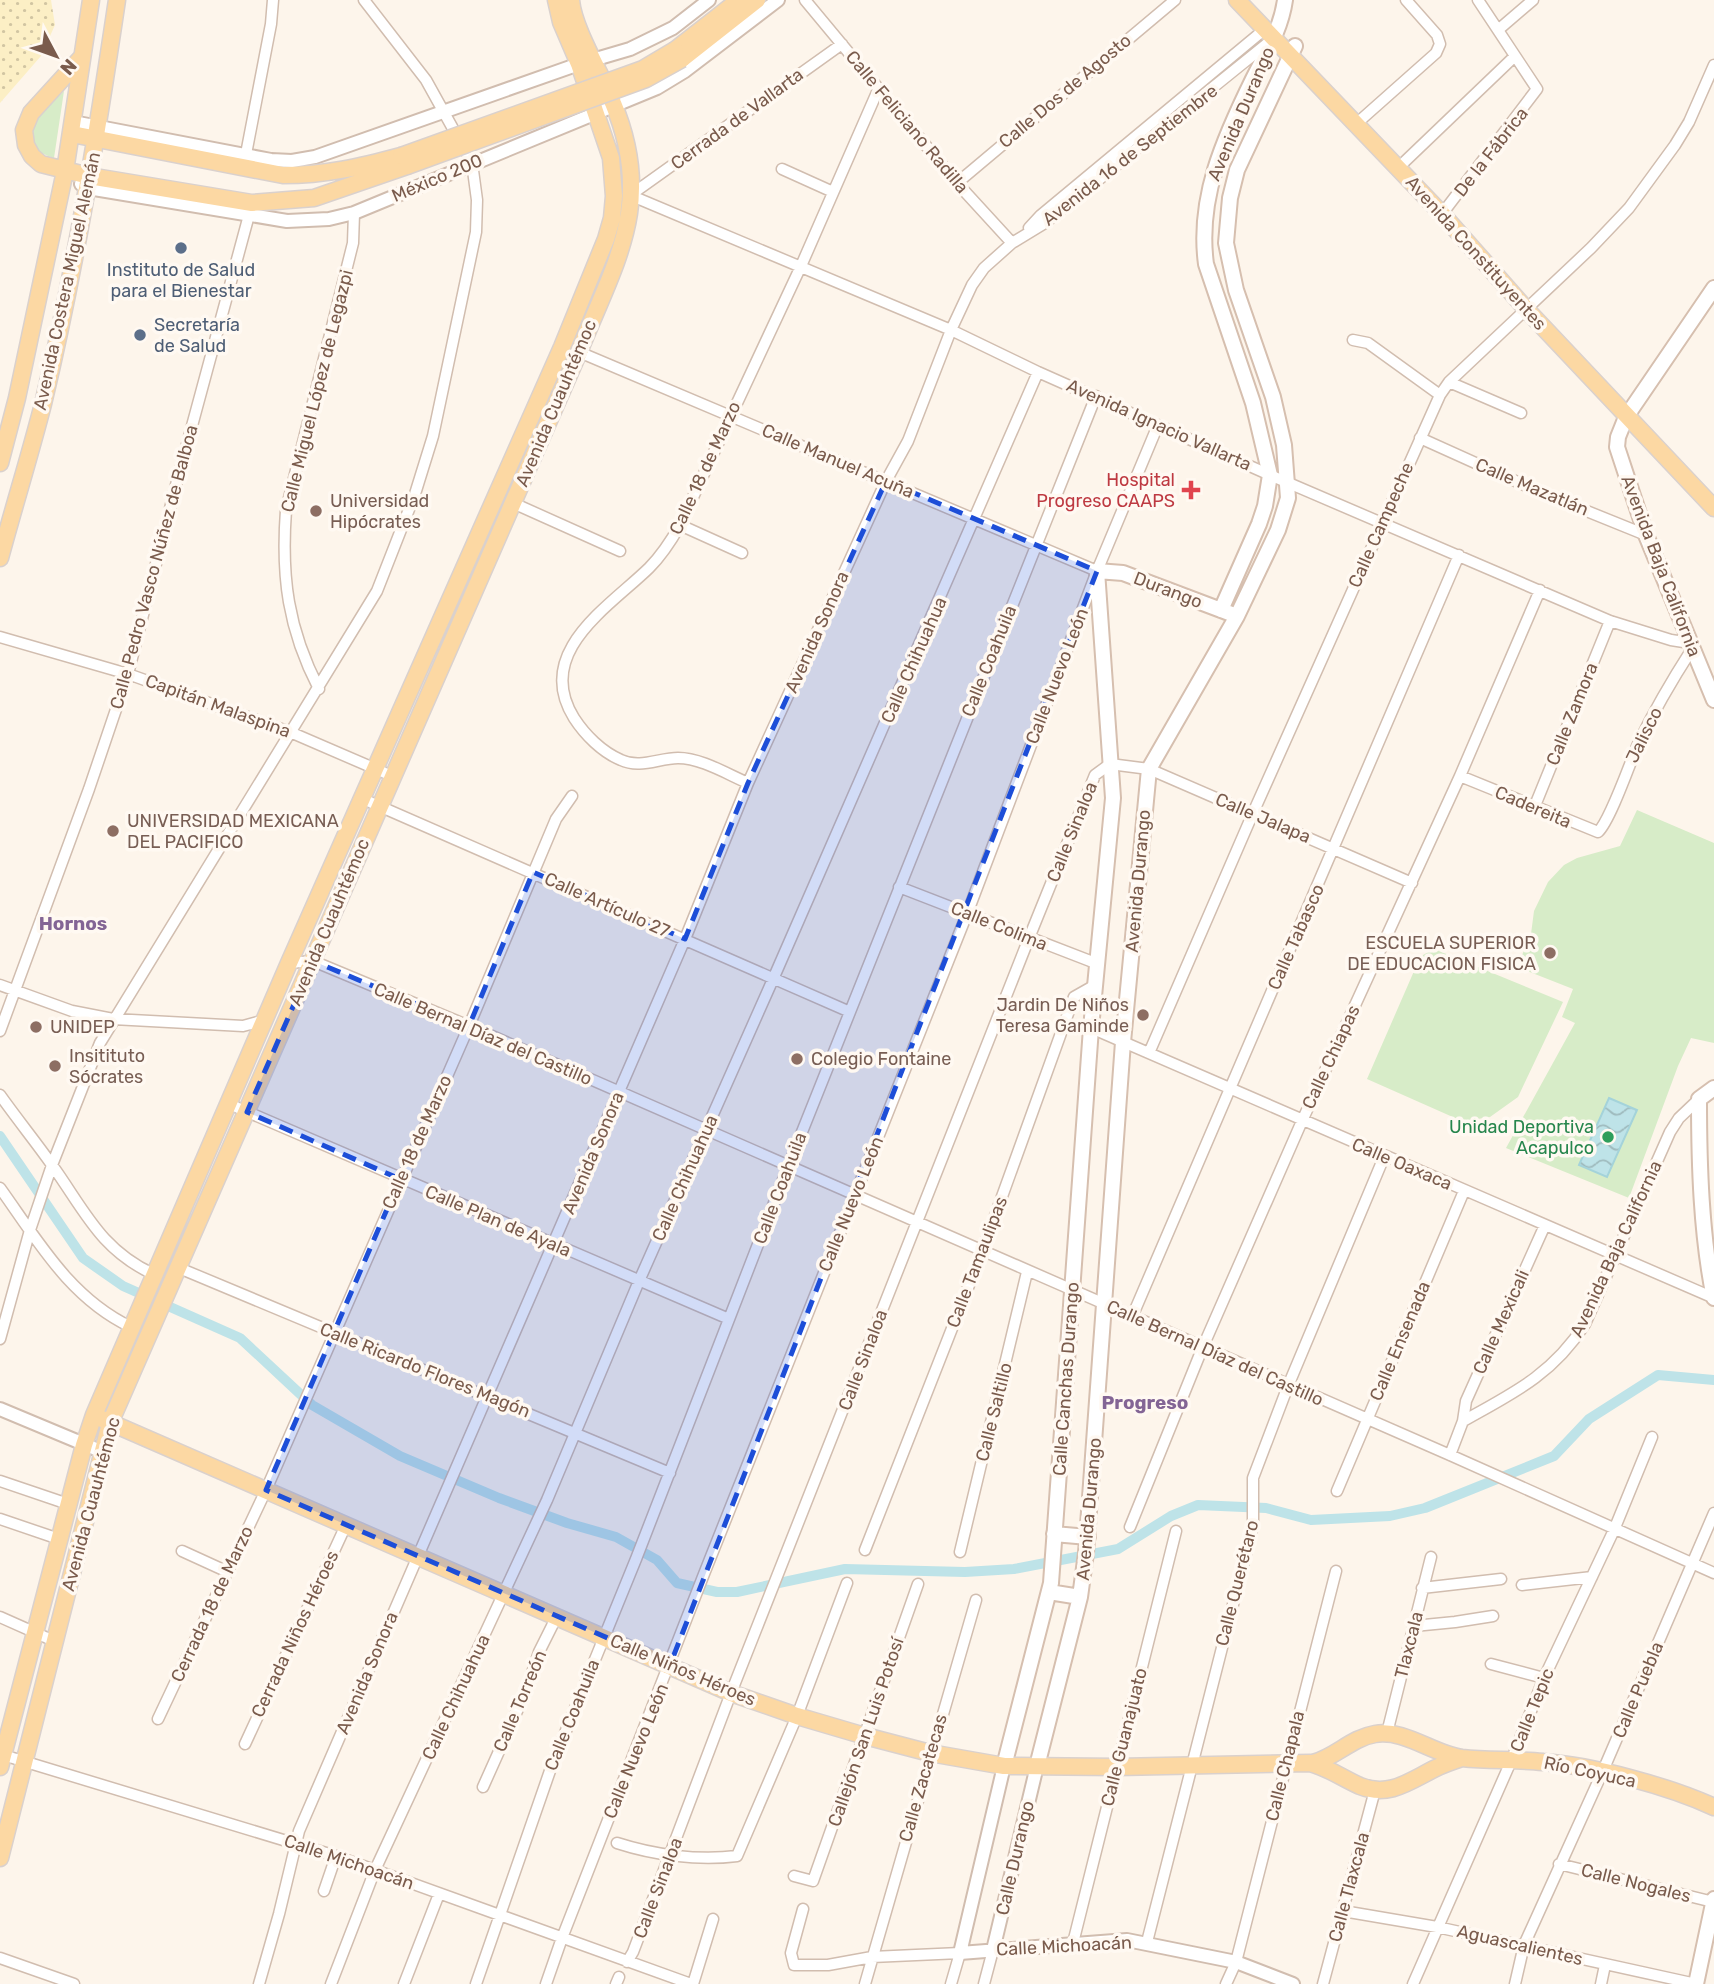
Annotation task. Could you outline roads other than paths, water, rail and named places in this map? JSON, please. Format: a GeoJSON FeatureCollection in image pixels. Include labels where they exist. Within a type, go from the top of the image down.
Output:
{"type":"FeatureCollection","features":[{"type":"Feature","properties":{"kind":"main road","name":"Avenida Costera Miguel Alemán"},"geometry":{"type":"LineString","coordinates":[[0,463],[17,398],[65,171],[90,0]]}},
{"type":"Feature","properties":{"kind":"main road","name":"Avenida Costera Miguel Alemán"},"geometry":{"type":"LineString","coordinates":[[0,558],[43,404],[89,182],[117,0]]}},
{"type":"Feature","properties":{"kind":"main road","name":"Avenida Cuauhtémoc"},"geometry":{"type":"LineString","coordinates":[[0,1858],[110,1423],[579,352],[623,243],[632,195],[628,152],[615,107],[561,22],[556,0]]}},
{"type":"Feature","properties":{"kind":"main road","name":"Avenida Cuauhtémoc"},"geometry":{"type":"LineString","coordinates":[[1,1761],[94,1415],[289,963],[562,347],[606,239],[612,218],[614,177],[571,0]]}},
{"type":"Feature","properties":{"kind":"main road","name":"México 200"},"geometry":{"type":"LineString","coordinates":[[679,55],[738,0]]}},
{"type":"Feature","properties":{"kind":"main road","name":"México 200"},"geometry":{"type":"LineString","coordinates":[[404,161],[646,79],[757,0]]}},
{"type":"Feature","properties":{"kind":"main road","name":"Avenida Constituyentes"},"geometry":{"type":"LineString","coordinates":[[1237,0],[1273,29]]}},
{"type":"Feature","properties":{"kind":"main road","name":"Avenida Constituyentes"},"geometry":{"type":"LineString","coordinates":[[1251,0],[1293,52],[1445,210],[1629,419],[1714,508]]}},
{"type":"Feature","properties":{"kind":"main road"},"geometry":{"type":"LineString","coordinates":[[1273,29],[1284,3]]}},
{"type":"Feature","properties":{"kind":"main road","name":"Avenida Durango"},"geometry":{"type":"LineString","coordinates":[[1270,475],[1253,403],[1215,295],[1203,243],[1207,195],[1216,164],[1273,29]]}},
{"type":"Feature","properties":{"kind":"main road","name":"Avenida Durango"},"geometry":{"type":"LineString","coordinates":[[1037,1766],[1081,1590],[1088,1538],[1123,1042],[1149,769],[1237,616],[1282,521],[1288,498],[1289,483],[1284,445],[1273,397],[1236,290],[1226,243],[1230,198],[1237,170],[1293,52]]}},
{"type":"Feature","properties":{"kind":"main road"},"geometry":{"type":"LineString","coordinates":[[82,57],[31,113],[24,130],[26,145],[32,156],[41,164],[89,182],[252,203],[314,198],[404,161]]}},
{"type":"Feature","properties":{"kind":"main road"},"geometry":{"type":"LineString","coordinates":[[1247,92],[1269,101]]}},
{"type":"Feature","properties":{"kind":"main road"},"geometry":{"type":"LineString","coordinates":[[72,128],[283,174],[310,175],[404,161]]}},
{"type":"Feature","properties":{"kind":"main road"},"geometry":{"type":"LineString","coordinates":[[1203,243],[1226,243]]}},
{"type":"Feature","properties":{"kind":"main road"},"geometry":{"type":"LineString","coordinates":[[1629,419],[1714,288]]}},
{"type":"Feature","properties":{"kind":"main road"},"geometry":{"type":"LineString","coordinates":[[1629,419],[1714,299]]}},
{"type":"Feature","properties":{"kind":"main road","name":"Avenida Constituyentes"},"geometry":{"type":"LineString","coordinates":[[1629,419],[1714,495]]}},
{"type":"Feature","properties":{"kind":"main road","name":"Avenida Baja California"},"geometry":{"type":"LineString","coordinates":[[1629,419],[1617,447],[1646,535],[1714,700]]}},
{"type":"Feature","properties":{"kind":"main road"},"geometry":{"type":"LineString","coordinates":[[1221,610],[1259,524],[1270,475]]}},
{"type":"Feature","properties":{"kind":"main road"},"geometry":{"type":"LineString","coordinates":[[1097,571],[1110,764]]}},
{"type":"Feature","properties":{"kind":"main road","name":"Durango"},"geometry":{"type":"LineString","coordinates":[[1097,571],[1123,573],[1237,616]]}},
{"type":"Feature","properties":{"kind":"main road","name":"Calle Canchas Durango"},"geometry":{"type":"LineString","coordinates":[[1004,1766],[1050,1587],[1091,1028],[1113,798],[1110,764]]}},
{"type":"Feature","properties":{"kind":"main road","name":"Avenida Baja California"},"geometry":{"type":"LineString","coordinates":[[1699,1099],[1714,1088]]}},
{"type":"Feature","properties":{"kind":"main road"},"geometry":{"type":"LineString","coordinates":[[1699,1099],[1714,1298]]}},
{"type":"Feature","properties":{"kind":"main road","name":"Calle Niños Héroes"},"geometry":{"type":"LineString","coordinates":[[94,1415],[732,1693],[865,1736],[930,1753],[1004,1766],[1117,1767],[1310,1763],[1374,1790]]}},
{"type":"Feature","properties":{"kind":"main road"},"geometry":{"type":"LineString","coordinates":[[1054,1534],[1088,1538]]}},
{"type":"Feature","properties":{"kind":"main road"},"geometry":{"type":"LineString","coordinates":[[1050,1587],[1081,1590]]}},
{"type":"Feature","properties":{"kind":"main road"},"geometry":{"type":"LineString","coordinates":[[1374,1790],[1392,1789],[1408,1784],[1434,1769],[1433,1750],[1408,1738],[1387,1733]]}},
{"type":"Feature","properties":{"kind":"main road","name":"Calle Niños Héroes"},"geometry":{"type":"LineString","coordinates":[[1310,1763],[1336,1754],[1358,1739],[1387,1733]]}},
{"type":"Feature","properties":{"kind":"main road","name":"Río Coyuca"},"geometry":{"type":"LineString","coordinates":[[1433,1750],[1462,1758],[1512,1759],[1573,1766],[1667,1789],[1714,1807]]}},
{"type":"Feature","properties":{"kind":"main road"},"geometry":{"type":"LineString","coordinates":[[1336,1754],[1336,1772]]}},
{"type":"Feature","properties":{"kind":"main road","name":"Río Coyuca"},"geometry":{"type":"LineString","coordinates":[[1434,1769],[1462,1758]]}},
{"type":"Feature","properties":{"kind":"main road"},"geometry":{"type":"LineString","coordinates":[[1696,1984],[1714,1900]]}},
{"type":"Feature","properties":{"kind":"street"},"geometry":{"type":"LineString","coordinates":[[246,154],[271,24],[273,0]]}},
{"type":"Feature","properties":{"kind":"street"},"geometry":{"type":"LineString","coordinates":[[0,1339],[47,1179],[100,1043],[377,591],[415,494],[433,436],[476,232],[477,200],[472,163],[426,80],[364,0]]}},
{"type":"Feature","properties":{"kind":"street"},"geometry":{"type":"LineString","coordinates":[[98,132],[271,160],[292,161],[316,157],[587,61],[630,49],[673,28],[709,0]]}},
{"type":"Feature","properties":{"kind":"street","name":"México 200"},"geometry":{"type":"LineString","coordinates":[[89,182],[249,215],[308,222],[354,213],[657,88],[685,71],[778,0]]}},
{"type":"Feature","properties":{"kind":"street","name":"Calle Feliciano Radilla"},"geometry":{"type":"LineString","coordinates":[[805,0],[957,183],[1012,243]]}},
{"type":"Feature","properties":{"kind":"street","name":"Calle Dos de Agosto"},"geometry":{"type":"LineString","coordinates":[[957,183],[1175,0]]}},
{"type":"Feature","properties":{"kind":"street"},"geometry":{"type":"LineString","coordinates":[[1359,121],[1436,53],[1440,44],[1437,35],[1406,0]]}},
{"type":"Feature","properties":{"kind":"street"},"geometry":{"type":"LineString","coordinates":[[1402,164],[1515,56],[1478,0]]}},
{"type":"Feature","properties":{"kind":"street"},"geometry":{"type":"LineString","coordinates":[[1498,30],[1533,0]]}},
{"type":"Feature","properties":{"kind":"street","name":"Avenida 16 de Septiembre"},"geometry":{"type":"LineString","coordinates":[[951,330],[972,285],[984,268],[1021,236],[1045,223],[1273,29]]}},
{"type":"Feature","properties":{"kind":"street","name":"Cerrada de Vallarta"},"geometry":{"type":"LineString","coordinates":[[632,195],[842,44]]}},
{"type":"Feature","properties":{"kind":"street","name":"De la Fábrica"},"geometry":{"type":"LineString","coordinates":[[1445,210],[1537,89],[1515,56]]}},
{"type":"Feature","properties":{"kind":"street","name":"Calle Campeche"},"geometry":{"type":"LineString","coordinates":[[1149,1053],[1440,395],[1449,383],[1629,208],[1655,175],[1689,122],[1714,65]]}},
{"type":"Feature","properties":{"kind":"street","name":"Calle 18 de Marzo"},"geometry":{"type":"LineString","coordinates":[[748,783],[694,760],[681,758],[645,764],[622,761],[603,751],[579,726],[566,705],[561,687],[565,661],[590,620],[666,550],[801,267],[878,90]]}},
{"type":"Feature","properties":{"kind":"street"},"geometry":{"type":"LineString","coordinates":[[782,169],[834,192]]}},
{"type":"Feature","properties":{"kind":"street","name":"Avenida Ignacio Vallarta"},"geometry":{"type":"LineString","coordinates":[[632,195],[951,330],[1038,372],[1270,475],[1610,621],[1690,646]]}},
{"type":"Feature","properties":{"kind":"street","name":"Calle Miguel López de Legazpi"},"geometry":{"type":"LineString","coordinates":[[318,689],[305,663],[294,630],[286,591],[283,545],[286,510],[353,243],[354,213]]}},
{"type":"Feature","properties":{"kind":"street","name":"Calle Pedro Vasco Núñez de Balboa"},"geometry":{"type":"LineString","coordinates":[[0,1031],[89,789],[128,674],[249,215]]}},
{"type":"Feature","properties":{"kind":"street","name":"Avenida Sonora"},"geometry":{"type":"LineString","coordinates":[[261,1983],[299,1831],[685,939],[748,783],[886,481],[908,441],[951,330]]}},
{"type":"Feature","properties":{"kind":"street"},"geometry":{"type":"LineString","coordinates":[[1353,340],[1368,343],[1440,395]]}},
{"type":"Feature","properties":{"kind":"street","name":"Calle Manuel Acuña"},"geometry":{"type":"LineString","coordinates":[[579,352],[1097,571]]}},
{"type":"Feature","properties":{"kind":"street","name":"Calle Chihuahua"},"geometry":{"type":"LineString","coordinates":[[331,1984],[375,1870],[536,1525],[639,1281],[1038,372]]}},
{"type":"Feature","properties":{"kind":"street"},"geometry":{"type":"LineString","coordinates":[[1449,383],[1521,413]]}},
{"type":"Feature","properties":{"kind":"street","name":"Calle Coahuila"},"geometry":{"type":"LineString","coordinates":[[476,1984],[552,1765],[647,1532],[788,1167],[1096,397]]}},
{"type":"Feature","properties":{"kind":"street","name":"Calle Nuevo León"},"geometry":{"type":"LineString","coordinates":[[546,1984],[704,1574],[968,914],[1097,571],[1158,425]]}},
{"type":"Feature","properties":{"kind":"street","name":"Calle Mazatlán"},"geometry":{"type":"LineString","coordinates":[[1420,438],[1542,493],[1646,535]]}},
{"type":"Feature","properties":{"kind":"street"},"geometry":{"type":"LineString","coordinates":[[513,503],[620,551]]}},
{"type":"Feature","properties":{"kind":"street"},"geometry":{"type":"LineString","coordinates":[[680,524],[742,553]]}},
{"type":"Feature","properties":{"kind":"street","name":"Calle Tabasco"},"geometry":{"type":"LineString","coordinates":[[1132,1317],[1459,555]]}},
{"type":"Feature","properties":{"kind":"street","name":"Calle Chiapas"},"geometry":{"type":"LineString","coordinates":[[1130,1527],[1202,1349],[1302,1121],[1461,776],[1540,590]]}},
{"type":"Feature","properties":{"kind":"street","name":"Calle Zamora"},"geometry":{"type":"LineString","coordinates":[[1534,808],[1610,621]]}},
{"type":"Feature","properties":{"kind":"street","name":"Capitán Malaspina"},"geometry":{"type":"LineString","coordinates":[[0,637],[128,674],[290,732],[392,776]]}},
{"type":"Feature","properties":{"kind":"street","name":"Jalisco"},"geometry":{"type":"LineString","coordinates":[[1605,826],[1640,741],[1690,646]]}},
{"type":"Feature","properties":{"kind":"street","name":"Calle Jalapa"},"geometry":{"type":"LineString","coordinates":[[1110,764],[1149,769],[1412,883]]}},
{"type":"Feature","properties":{"kind":"street","name":"Calle Sinaloa"},"geometry":{"type":"LineString","coordinates":[[627,1962],[672,1854],[732,1693],[1028,939],[1095,775],[1110,764]]}},
{"type":"Feature","properties":{"kind":"street","name":"Cadereita"},"geometry":{"type":"LineString","coordinates":[[1461,776],[1592,832],[1598,832],[1605,826]]}},
{"type":"Feature","properties":{"kind":"street","name":"Calle 18 de Marzo"},"geometry":{"type":"LineString","coordinates":[[266,1490],[469,1026],[556,819],[572,796]]}},
{"type":"Feature","properties":{"kind":"street","name":"Calle Artículo 27"},"geometry":{"type":"LineString","coordinates":[[363,799],[850,1012]]}},
{"type":"Feature","properties":{"kind":"street","name":"Calle Colima"},"geometry":{"type":"LineString","coordinates":[[899,887],[1098,964]]}},
{"type":"Feature","properties":{"kind":"street","name":"Calle Bernal Díaz del Castillo"},"geometry":{"type":"LineString","coordinates":[[289,963],[313,961],[469,1026],[1714,1573]]}},
{"type":"Feature","properties":{"kind":"street","name":"Calle Tamaulipas"},"geometry":{"type":"LineString","coordinates":[[865,1550],[982,1252],[1074,998],[1097,984]]}},
{"type":"Feature","properties":{"kind":"street"},"geometry":{"type":"LineString","coordinates":[[0,985],[72,1011],[113,1019],[243,1026],[265,1020]]}},
{"type":"Feature","properties":{"kind":"street","name":"Calle Oaxaca"},"geometry":{"type":"LineString","coordinates":[[1091,1028],[1714,1298]]}},
{"type":"Feature","properties":{"kind":"street"},"geometry":{"type":"LineString","coordinates":[[0,1095],[101,1237],[152,1279]]}},
{"type":"Feature","properties":{"kind":"street","name":"Avenida Baja California"},"geometry":{"type":"LineString","coordinates":[[1463,1420],[1527,1384],[1552,1366],[1570,1347],[1585,1324],[1670,1132],[1679,1118],[1699,1099]]}},
{"type":"Feature","properties":{"kind":"street","name":"Calle Plan de Ayala"},"geometry":{"type":"LineString","coordinates":[[229,1104],[729,1319]]}},
{"type":"Feature","properties":{"kind":"street","name":"Calle Querétaro"},"geometry":{"type":"LineString","coordinates":[[1147,1942],[1254,1515],[1253,1478],[1384,1157]]}},
{"type":"Feature","properties":{"kind":"street"},"geometry":{"type":"LineString","coordinates":[[0,1188],[32,1227],[74,1288],[93,1305],[131,1327]]}},
{"type":"Feature","properties":{"kind":"street","name":"Calle Ensenada"},"geometry":{"type":"LineString","coordinates":[[1337,1491],[1464,1191]]}},
{"type":"Feature","properties":{"kind":"street","name":"Calle Mexicali"},"geometry":{"type":"LineString","coordinates":[[1463,1420],[1466,1401],[1545,1224]]}},
{"type":"Feature","properties":{"kind":"street","name":"Calle Ricardo Flores Magón"},"geometry":{"type":"LineString","coordinates":[[179,1268],[670,1473]]}},
{"type":"Feature","properties":{"kind":"street","name":"Calle Saltillo"},"geometry":{"type":"LineString","coordinates":[[960,1552],[1027,1272]]}},
{"type":"Feature","properties":{"kind":"street"},"geometry":{"type":"LineString","coordinates":[[0,1409],[103,1452]]}},
{"type":"Feature","properties":{"kind":"street"},"geometry":{"type":"LineString","coordinates":[[1450,1455],[1463,1420]]}},
{"type":"Feature","properties":{"kind":"street","name":"Calle Tepic"},"geometry":{"type":"LineString","coordinates":[[1413,1984],[1512,1759],[1544,1678],[1614,1530],[1652,1437]]}},
{"type":"Feature","properties":{"kind":"street"},"geometry":{"type":"LineString","coordinates":[[0,1481],[68,1504]]}},
{"type":"Feature","properties":{"kind":"street","name":"Cerrada 18 de Marzo"},"geometry":{"type":"LineString","coordinates":[[158,1719],[266,1490]]}},
{"type":"Feature","properties":{"kind":"street","name":"Calle Puebla"},"geometry":{"type":"LineString","coordinates":[[1515,1984],[1524,1945],[1602,1773],[1714,1513]]}},
{"type":"Feature","properties":{"kind":"street"},"geometry":{"type":"LineString","coordinates":[[0,1520],[59,1539]]}},
{"type":"Feature","properties":{"kind":"street","name":"Cerrada Niños Héroes"},"geometry":{"type":"LineString","coordinates":[[245,1744],[346,1525]]}},
{"type":"Feature","properties":{"kind":"street","name":"Calle Guanajuato"},"geometry":{"type":"LineString","coordinates":[[1073,1942],[1176,1531]]}},
{"type":"Feature","properties":{"kind":"street"},"geometry":{"type":"LineString","coordinates":[[182,1551],[228,1572]]}},
{"type":"Feature","properties":{"kind":"street","name":"Tlaxcala"},"geometry":{"type":"LineString","coordinates":[[1387,1733],[1431,1557]]}},
{"type":"Feature","properties":{"kind":"street","name":"Calle Chapala"},"geometry":{"type":"LineString","coordinates":[[1226,1984],[1236,1962],[1336,1570]]}},
{"type":"Feature","properties":{"kind":"street"},"geometry":{"type":"LineString","coordinates":[[1522,1586],[1592,1577]]}},
{"type":"Feature","properties":{"kind":"street"},"geometry":{"type":"LineString","coordinates":[[1422,1588],[1501,1579]]}},
{"type":"Feature","properties":{"kind":"street"},"geometry":{"type":"LineString","coordinates":[[617,1843],[638,1850],[685,1856],[737,1856],[797,1716],[847,1583]]}},
{"type":"Feature","properties":{"kind":"street","name":"Callejón San Luis Potosí"},"geometry":{"type":"LineString","coordinates":[[794,1876],[813,1881],[918,1584]]}},
{"type":"Feature","properties":{"kind":"street","name":"Calle Zacatecas"},"geometry":{"type":"LineString","coordinates":[[865,1984],[976,1600]]}},
{"type":"Feature","properties":{"kind":"street","name":"Calle Torreón"},"geometry":{"type":"LineString","coordinates":[[483,1787],[526,1691],[539,1652],[557,1616]]}},
{"type":"Feature","properties":{"kind":"street"},"geometry":{"type":"LineString","coordinates":[[1414,1626],[1493,1616]]}},
{"type":"Feature","properties":{"kind":"street"},"geometry":{"type":"LineString","coordinates":[[0,1617],[54,1641]]}},
{"type":"Feature","properties":{"kind":"street"},"geometry":{"type":"LineString","coordinates":[[1491,1664],[1544,1678]]}},
{"type":"Feature","properties":{"kind":"street","name":"Calle Michoacán"},"geometry":{"type":"LineString","coordinates":[[1,1761],[24,1760],[296,1843],[692,1984]]}},
{"type":"Feature","properties":{"kind":"street","name":"Calle Canchas Durango"},"geometry":{"type":"LineString","coordinates":[[951,1984],[1004,1766]]}},
{"type":"Feature","properties":{"kind":"street","name":"Calle Durango"},"geometry":{"type":"LineString","coordinates":[[993,1950],[1037,1766]]}},
{"type":"Feature","properties":{"kind":"street","name":"Calle Tlaxcala"},"geometry":{"type":"LineString","coordinates":[[1323,1984],[1374,1790]]}},
{"type":"Feature","properties":{"kind":"street"},"geometry":{"type":"LineString","coordinates":[[324,1891],[336,1856]]}},
{"type":"Feature","properties":{"kind":"street","name":"Calle Nogales"},"geometry":{"type":"LineString","coordinates":[[1559,1864],[1714,1900]]}},
{"type":"Feature","properties":{"kind":"street"},"geometry":{"type":"LineString","coordinates":[[404,1984],[439,1894]]}},
{"type":"Feature","properties":{"kind":"street","name":"Calle Michoacán"},"geometry":{"type":"LineString","coordinates":[[803,1909],[791,1953],[794,1965],[828,1965],[872,1957],[1127,1940],[1236,1962],[1293,1984]]}},
{"type":"Feature","properties":{"kind":"street","name":"Aguascalientes"},"geometry":{"type":"LineString","coordinates":[[1343,1911],[1437,1927],[1696,1984]]}},
{"type":"Feature","properties":{"kind":"street"},"geometry":{"type":"LineString","coordinates":[[692,1984],[713,1919]]}},
{"type":"Feature","properties":{"kind":"street"},"geometry":{"type":"LineString","coordinates":[[984,1984],[993,1950]]}},
{"type":"Feature","properties":{"kind":"street"},"geometry":{"type":"LineString","coordinates":[[0,1958],[74,1984]]}},
{"type":"Feature","properties":{"kind":"street"},"geometry":{"type":"LineString","coordinates":[[1601,1984],[1605,1965]]}},
{"type":"Feature","properties":{"kind":"water","name":"Unidad Deportiva Acapulco"},"geometry":{"type":"Polygon","coordinates":[[[1609,1098],[1637,1110],[1607,1177],[1579,1165],[1609,1098]]]}},
{"type":"Feature","properties":{"kind":"waterway"},"geometry":{"type":"LineString","coordinates":[[0,1136],[83,1258],[123,1286],[240,1338],[312,1405],[400,1456],[499,1498],[567,1523],[616,1537],[657,1560],[677,1583],[717,1592],[737,1592],[845,1569],[965,1572],[1014,1569],[1118,1549],[1171,1516],[1198,1505],[1266,1508],[1311,1520],[1390,1516],[1425,1508],[1554,1456],[1589,1419],[1658,1375],[1714,1380]]}},
{"type":"Feature","properties":{"kind":"place","name":"Instituto de Salud para el Bienestar"},"geometry":{"type":"Point","coordinates":[181,248]}},
{"type":"Feature","properties":{"kind":"place","name":"Secretaría de Salud"},"geometry":{"type":"Point","coordinates":[140,335]}},
{"type":"Feature","properties":{"kind":"place","name":"Hospital Progreso CAAPS"},"geometry":{"type":"Point","coordinates":[1191,490]}},
{"type":"Feature","properties":{"kind":"place","name":"Universidad Hipócrates"},"geometry":{"type":"Point","coordinates":[316,511]}},
{"type":"Feature","properties":{"kind":"place","name":"UNIVERSIDAD MEXICANA DEL PACIFICO"},"geometry":{"type":"Point","coordinates":[113,831]}},
{"type":"Feature","properties":{"kind":"place","name":"ESCUELA SUPERIOR DE EDUCACION FISICA"},"geometry":{"type":"Point","coordinates":[1550,953]}},
{"type":"Feature","properties":{"kind":"place","name":"Jardin De Niños Teresa Gaminde"},"geometry":{"type":"Point","coordinates":[1143,1015]}},
{"type":"Feature","properties":{"kind":"place","name":"UNIDEP"},"geometry":{"type":"Point","coordinates":[36,1027]}},
{"type":"Feature","properties":{"kind":"place","name":"Colegio Fontaine"},"geometry":{"type":"Point","coordinates":[797,1059]}},
{"type":"Feature","properties":{"kind":"place","name":"Insitituto Sócrates"},"geometry":{"type":"Point","coordinates":[55,1066]}},
{"type":"Feature","properties":{"kind":"place","name":"Unidad Deportiva Acapulco"},"geometry":{"type":"Point","coordinates":[1608,1137]}},
{"type":"Feature","properties":{"kind":"district","name":"Hornos"},"geometry":{"type":"Point","coordinates":[73,923]}},
{"type":"Feature","properties":{"kind":"district","name":"Progreso"},"geometry":{"type":"Point","coordinates":[1145,1402]}}]}
